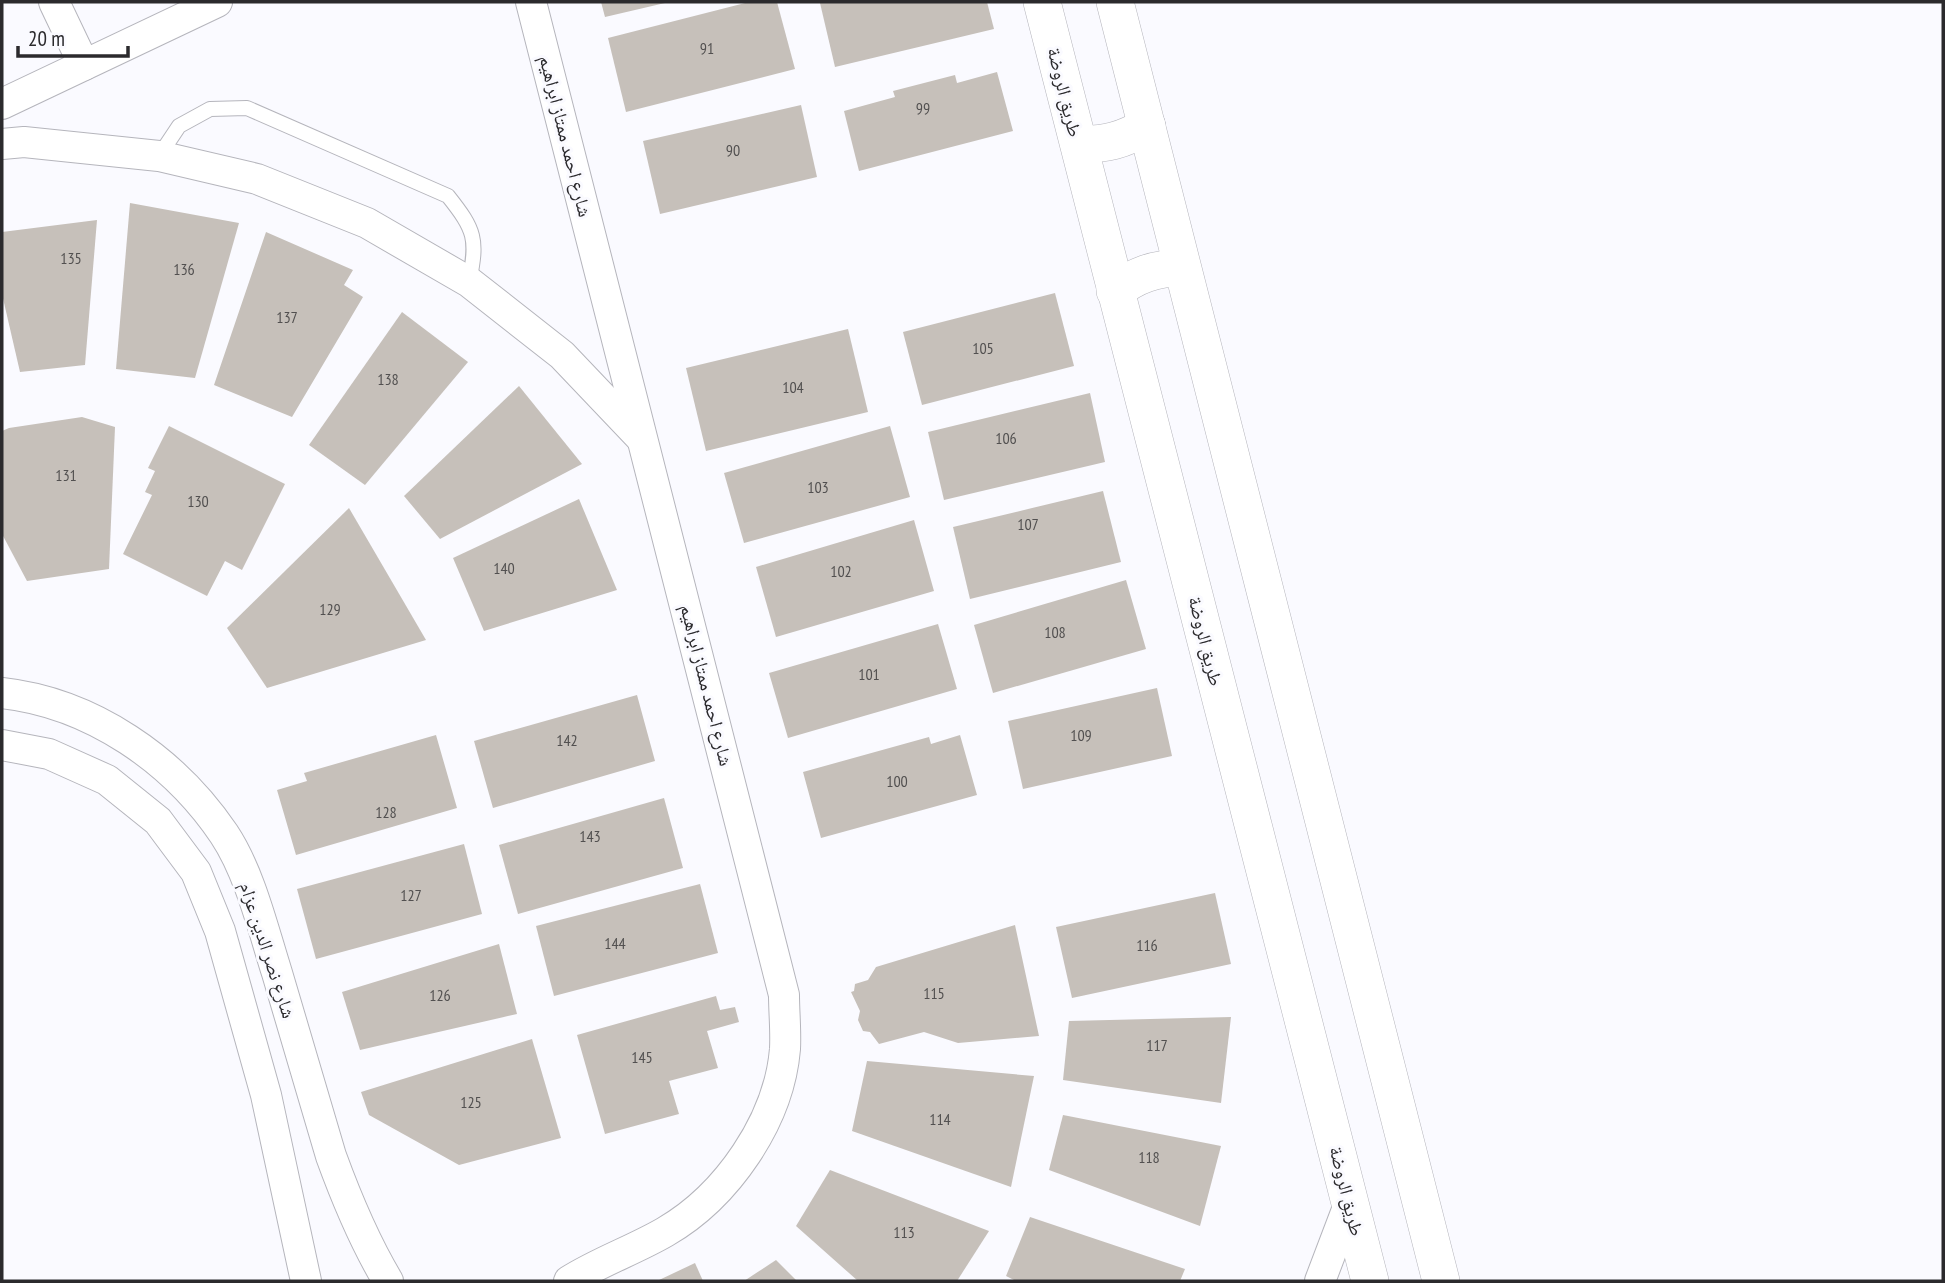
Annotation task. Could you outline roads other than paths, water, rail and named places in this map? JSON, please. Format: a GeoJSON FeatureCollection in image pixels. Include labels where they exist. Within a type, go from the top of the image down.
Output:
{"type":"FeatureCollection","features":[{"type":"Feature","properties":{"kind":"street"},"geometry":{"type":"LineString","coordinates":[[54,2],[84,65]]}},
{"type":"Feature","properties":{"kind":"street"},"geometry":{"type":"LineString","coordinates":[[2,104],[216,2]]}},
{"type":"Feature","properties":{"kind":"street","name":"شارع احمد ممتاز ابراهيم"},"geometry":{"type":"LineString","coordinates":[[531,2],[785,995],[785,1050],[772,1105],[746,1155],[711,1198],[667,1231],[565,1281]]}},
{"type":"Feature","properties":{"kind":"street","name":"طريق الروضة"},"geometry":{"type":"LineString","coordinates":[[1042,2],[1370,1281]]}},
{"type":"Feature","properties":{"kind":"street"},"geometry":{"type":"LineString","coordinates":[[1115,2],[1441,1281]]}},
{"type":"Feature","properties":{"kind":"street"},"geometry":{"type":"LineString","coordinates":[[1079,144],[1115,142],[1132,136],[1147,126]]}},
{"type":"Feature","properties":{"kind":"street"},"geometry":{"type":"LineString","coordinates":[[2,144],[24,142],[159,156],[257,179],[367,223],[469,282],[562,355],[644,441]]}},
{"type":"Feature","properties":{"kind":"street"},"geometry":{"type":"LineString","coordinates":[[1115,291],[1146,272],[1182,268]]}},
{"type":"Feature","properties":{"kind":"street","name":"شارع نصر الدين عزام"},"geometry":{"type":"LineString","coordinates":[[2,693],[70,709],[130,740],[183,782],[225,835],[254,897],[346,1198],[364,1241],[388,1281]]}},
{"type":"Feature","properties":{"kind":"street","name":"شارع نصر الدين عزام"},"geometry":{"type":"LineString","coordinates":[[2,745],[49,754],[107,780],[158,821],[196,872],[220,931],[266,1095],[306,1281]]}},
{"type":"Feature","properties":{"kind":"street"},"geometry":{"type":"LineString","coordinates":[[1320,1281],[1350,1202]]}},
{"type":"Feature","properties":{"kind":"lane"},"geometry":{"type":"LineString","coordinates":[[159,156],[179,126],[189,120],[211,109],[247,108],[448,196],[468,221],[473,241],[475,251],[469,282]]}}]}
